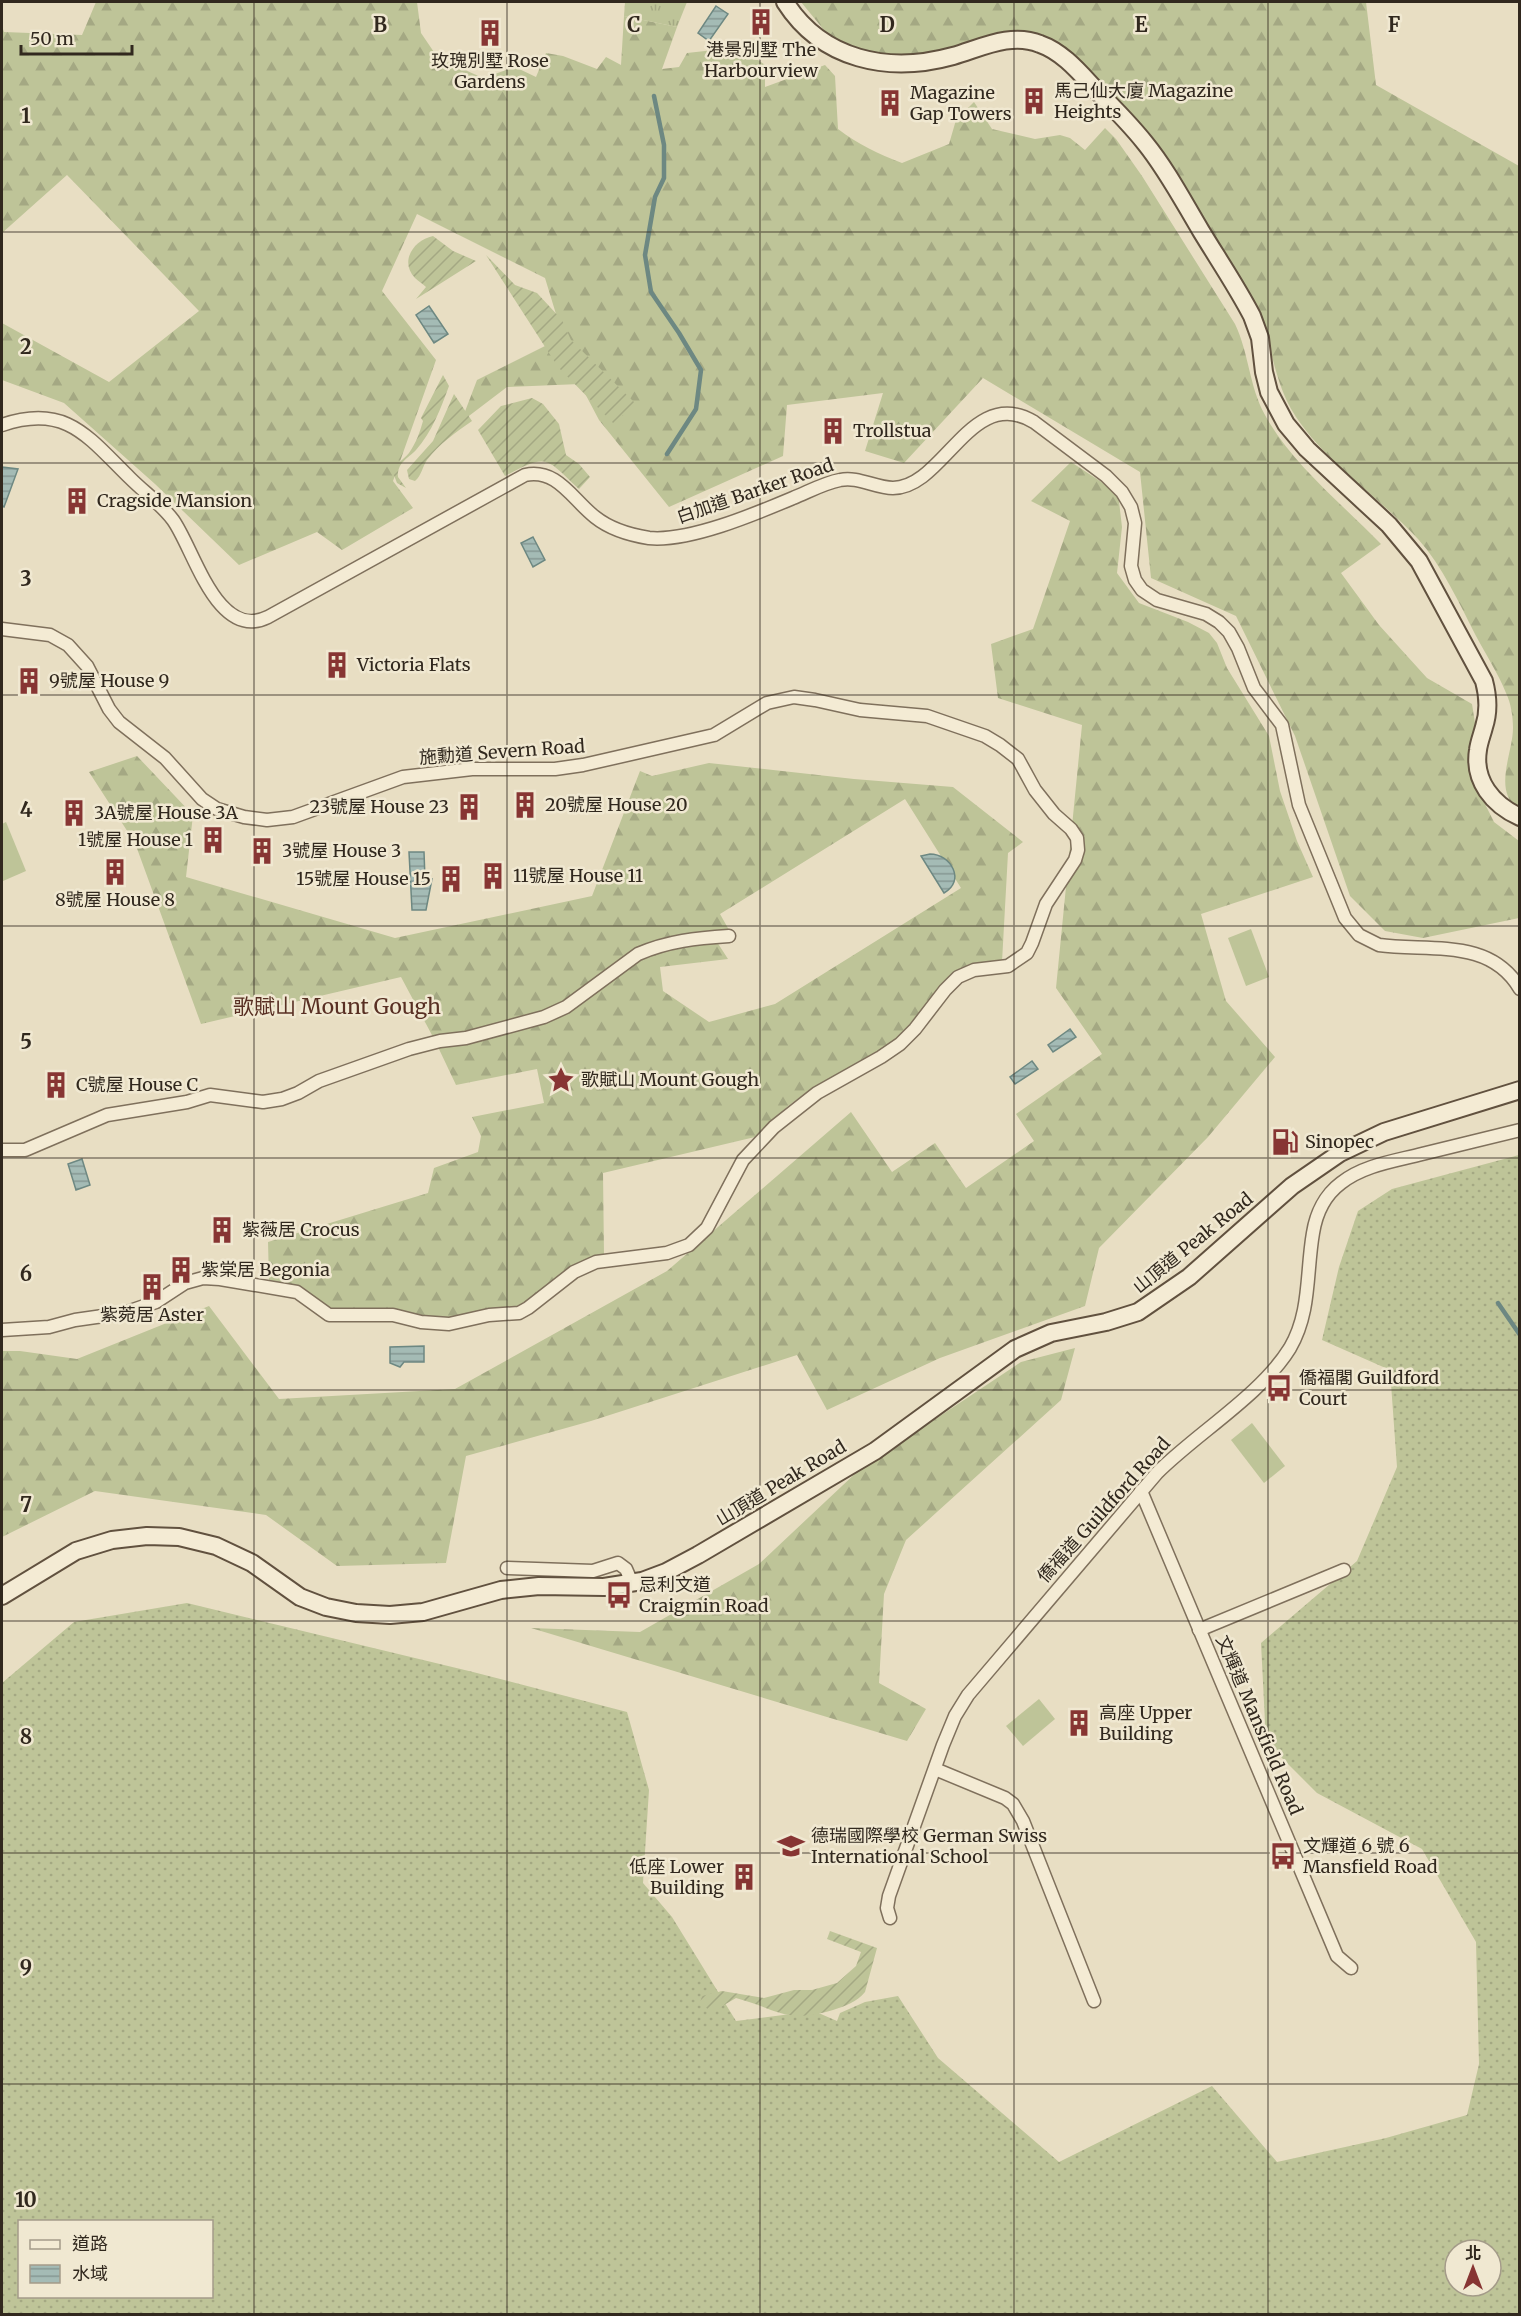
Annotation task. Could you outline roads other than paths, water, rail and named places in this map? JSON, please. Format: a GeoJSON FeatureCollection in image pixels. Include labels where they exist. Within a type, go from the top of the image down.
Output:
{"type":"FeatureCollection","features":[{"type":"Feature","properties":{"kind":"main road"},"geometry":{"type":"LineString","coordinates":[[784,2],[814,37],[849,55],[871,60],[920,62],[951,57],[1008,40],[1025,39],[1039,43],[1063,57],[1132,127],[1164,169],[1252,316],[1260,338],[1269,392],[1286,424],[1307,449],[1394,531],[1419,561],[1432,582],[1484,681],[1487,715],[1477,753],[1482,784],[1501,807],[1520,817]]}},
{"type":"Feature","properties":{"kind":"main road","name":"山頂道 Peak Road"},"geometry":{"type":"LineString","coordinates":[[2,1596],[76,1551],[112,1540],[147,1536],[179,1538],[216,1546],[244,1558],[300,1597],[326,1607],[356,1613],[390,1615],[423,1612],[501,1590],[529,1587],[604,1587],[654,1577],[681,1564],[874,1450],[1015,1349],[1050,1333],[1106,1322],[1138,1312],[1188,1277],[1292,1186],[1340,1153],[1384,1132],[1520,1090]]}},
{"type":"Feature","properties":{"kind":"street","name":"白加道 Barker Road"},"geometry":{"type":"LineString","coordinates":[[2,425],[21,419],[39,417],[60,421],[83,433],[173,519],[218,602],[238,619],[252,623],[268,617],[525,475],[535,473],[548,475],[595,517],[617,530],[641,536],[669,538],[700,531],[758,512],[836,481],[852,479],[890,488],[904,487],[921,477],[970,430],[982,422],[1003,414],[1022,416],[1034,422],[1106,476],[1122,492],[1134,515],[1135,530],[1131,566],[1135,580],[1142,590],[1157,600],[1206,614],[1229,632],[1254,688],[1282,725],[1304,819],[1341,909],[1354,930],[1379,945],[1466,951],[1483,955],[1504,969],[1520,989]]}},
{"type":"Feature","properties":{"kind":"street","name":"施勳道 Severn Road"},"geometry":{"type":"LineString","coordinates":[[2,629],[40,633],[63,640],[87,666],[109,709],[124,727],[165,758],[202,799],[224,811],[252,819],[276,820],[293,817],[404,777],[472,769],[567,768],[719,733],[767,703],[795,698],[860,710],[927,716],[978,733],[1000,745],[1018,759],[1035,790],[1054,814],[1071,829],[1078,844],[1075,860],[1046,904],[1030,949],[1023,957],[1008,966],[974,970],[958,977],[900,1044],[881,1058],[818,1093],[774,1127],[743,1160],[706,1228],[689,1245],[667,1253],[612,1259],[588,1265],[566,1276],[528,1308],[519,1312],[489,1315],[458,1323],[421,1322],[393,1315],[333,1316],[323,1312],[297,1292],[203,1278],[184,1283],[156,1302],[124,1313],[75,1320],[49,1327],[2,1330]]}},
{"type":"Feature","properties":{"kind":"street"},"geometry":{"type":"LineString","coordinates":[[2,1150],[25,1150],[107,1115],[187,1102],[210,1095],[263,1102],[282,1099],[319,1081],[409,1049],[440,1041],[466,1038],[544,1017],[566,1007],[638,954],[652,948],[675,941],[729,936]]}},
{"type":"Feature","properties":{"kind":"street","name":"僑福道 Guildford Road"},"geometry":{"type":"LineString","coordinates":[[890,1918],[889,1896],[956,1716],[975,1685],[1141,1491],[1173,1457],[1266,1379],[1286,1353],[1296,1337],[1304,1313],[1315,1222],[1323,1204],[1334,1189],[1348,1178],[1368,1169],[1520,1130]]}},
{"type":"Feature","properties":{"kind":"street","name":"文輝道 Mansfield Road"},"geometry":{"type":"LineString","coordinates":[[1141,1491],[1337,1956],[1351,1968]]}},
{"type":"Feature","properties":{"kind":"street"},"geometry":{"type":"LineString","coordinates":[[507,1568],[593,1571],[618,1563],[627,1569],[632,1583]]}},
{"type":"Feature","properties":{"kind":"street"},"geometry":{"type":"LineString","coordinates":[[1199,1630],[1344,1570]]}},
{"type":"Feature","properties":{"kind":"street"},"geometry":{"type":"LineString","coordinates":[[935,1768],[1005,1798],[1013,1804],[1023,1821],[1094,2001]]}},
{"type":"Feature","properties":{"kind":"water"},"geometry":{"type":"Polygon","coordinates":[[[716,6],[728,14],[709,41],[698,33],[716,6]]]}},
{"type":"Feature","properties":{"kind":"water"},"geometry":{"type":"Polygon","coordinates":[[[429,306],[448,334],[434,343],[416,315],[429,306]]]}},
{"type":"Feature","properties":{"kind":"water"},"geometry":{"type":"Polygon","coordinates":[[[2,467],[18,469],[4,507],[2,506],[2,467]]]}},
{"type":"Feature","properties":{"kind":"water"},"geometry":{"type":"Polygon","coordinates":[[[533,537],[545,560],[533,567],[521,543],[533,537]]]}},
{"type":"Feature","properties":{"kind":"water"},"geometry":{"type":"Polygon","coordinates":[[[409,852],[424,852],[425,879],[432,879],[426,910],[412,910],[409,852]]]}},
{"type":"Feature","properties":{"kind":"water"},"geometry":{"type":"Polygon","coordinates":[[[930,854],[944,858],[953,869],[954,882],[951,888],[944,893],[921,856],[930,854]]]}},
{"type":"Feature","properties":{"kind":"water"},"geometry":{"type":"Polygon","coordinates":[[[1070,1029],[1076,1037],[1053,1052],[1048,1045],[1070,1029]]]}},
{"type":"Feature","properties":{"kind":"water"},"geometry":{"type":"Polygon","coordinates":[[[1032,1061],[1038,1069],[1015,1084],[1010,1077],[1032,1061]]]}},
{"type":"Feature","properties":{"kind":"water"},"geometry":{"type":"Polygon","coordinates":[[[82,1159],[90,1185],[76,1190],[68,1164],[82,1159]]]}},
{"type":"Feature","properties":{"kind":"water"},"geometry":{"type":"Polygon","coordinates":[[[424,1346],[424,1362],[404,1362],[400,1367],[390,1363],[390,1347],[424,1346]]]}},
{"type":"Feature","properties":{"kind":"waterway"},"geometry":{"type":"LineString","coordinates":[[654,96],[664,145],[664,178],[655,197],[645,255],[651,292],[701,370],[696,409],[667,454]]}},
{"type":"Feature","properties":{"kind":"waterway"},"geometry":{"type":"LineString","coordinates":[[1498,1303],[1520,1335]]}},
{"type":"Feature","properties":{"kind":"place","name":"港景別墅 The Harbourview"},"geometry":{"type":"Point","coordinates":[761,22]}},
{"type":"Feature","properties":{"kind":"place","name":"玫瑰別墅 Rose Gardens"},"geometry":{"type":"Point","coordinates":[490,33]}},
{"type":"Feature","properties":{"kind":"place","name":"馬己仙大廈 Magazine Heights"},"geometry":{"type":"Point","coordinates":[1034,101]}},
{"type":"Feature","properties":{"kind":"place","name":"Magazine Gap Towers"},"geometry":{"type":"Point","coordinates":[890,103]}},
{"type":"Feature","properties":{"kind":"place","name":"Trollstua"},"geometry":{"type":"Point","coordinates":[833,431]}},
{"type":"Feature","properties":{"kind":"place","name":"Cragside Mansion"},"geometry":{"type":"Point","coordinates":[77,501]}},
{"type":"Feature","properties":{"kind":"place","name":"Victoria Flats"},"geometry":{"type":"Point","coordinates":[337,665]}},
{"type":"Feature","properties":{"kind":"place","name":"9號屋 House 9"},"geometry":{"type":"Point","coordinates":[29,681]}},
{"type":"Feature","properties":{"kind":"place","name":"20號屋 House 20"},"geometry":{"type":"Point","coordinates":[525,805]}},
{"type":"Feature","properties":{"kind":"place","name":"23號屋 House 23"},"geometry":{"type":"Point","coordinates":[469,807]}},
{"type":"Feature","properties":{"kind":"place","name":"3A號屋 House 3A"},"geometry":{"type":"Point","coordinates":[74,813]}},
{"type":"Feature","properties":{"kind":"place","name":"1號屋 House 1"},"geometry":{"type":"Point","coordinates":[213,840]}},
{"type":"Feature","properties":{"kind":"place","name":"3號屋 House 3"},"geometry":{"type":"Point","coordinates":[262,851]}},
{"type":"Feature","properties":{"kind":"place","name":"8號屋 House 8"},"geometry":{"type":"Point","coordinates":[115,872]}},
{"type":"Feature","properties":{"kind":"place","name":"11號屋 House 11"},"geometry":{"type":"Point","coordinates":[493,876]}},
{"type":"Feature","properties":{"kind":"place","name":"15號屋 House 15"},"geometry":{"type":"Point","coordinates":[451,879]}},
{"type":"Feature","properties":{"kind":"place","name":"歌賦山 Mount Gough"},"geometry":{"type":"Point","coordinates":[561,1080]}},
{"type":"Feature","properties":{"kind":"place","name":"C號屋 House C"},"geometry":{"type":"Point","coordinates":[56,1085]}},
{"type":"Feature","properties":{"kind":"place","name":"Sinopec"},"geometry":{"type":"Point","coordinates":[1285,1142]}},
{"type":"Feature","properties":{"kind":"place","name":"紫薇居 Crocus"},"geometry":{"type":"Point","coordinates":[222,1230]}},
{"type":"Feature","properties":{"kind":"place","name":"紫棠居 Begonia"},"geometry":{"type":"Point","coordinates":[181,1270]}},
{"type":"Feature","properties":{"kind":"place","name":"紫菀居 Aster"},"geometry":{"type":"Point","coordinates":[152,1287]}},
{"type":"Feature","properties":{"kind":"place","name":"僑福閣 Guildford Court"},"geometry":{"type":"Point","coordinates":[1279,1388]}},
{"type":"Feature","properties":{"kind":"place","name":"忌利文道 Craigmin Road"},"geometry":{"type":"Point","coordinates":[619,1595]}},
{"type":"Feature","properties":{"kind":"place","name":"高座 Upper Building"},"geometry":{"type":"Point","coordinates":[1079,1723]}},
{"type":"Feature","properties":{"kind":"place","name":"德瑞國際學校 German Swiss International School"},"geometry":{"type":"Point","coordinates":[791,1846]}},
{"type":"Feature","properties":{"kind":"place","name":"文輝道 6 號 6 Mansfield Road"},"geometry":{"type":"Point","coordinates":[1283,1856]}},
{"type":"Feature","properties":{"kind":"place","name":"低座 Lower Building"},"geometry":{"type":"Point","coordinates":[744,1877]}},
{"type":"Feature","properties":{"kind":"district","name":"歌賦山 Mount Gough"},"geometry":{"type":"Point","coordinates":[337,1007]}}]}
